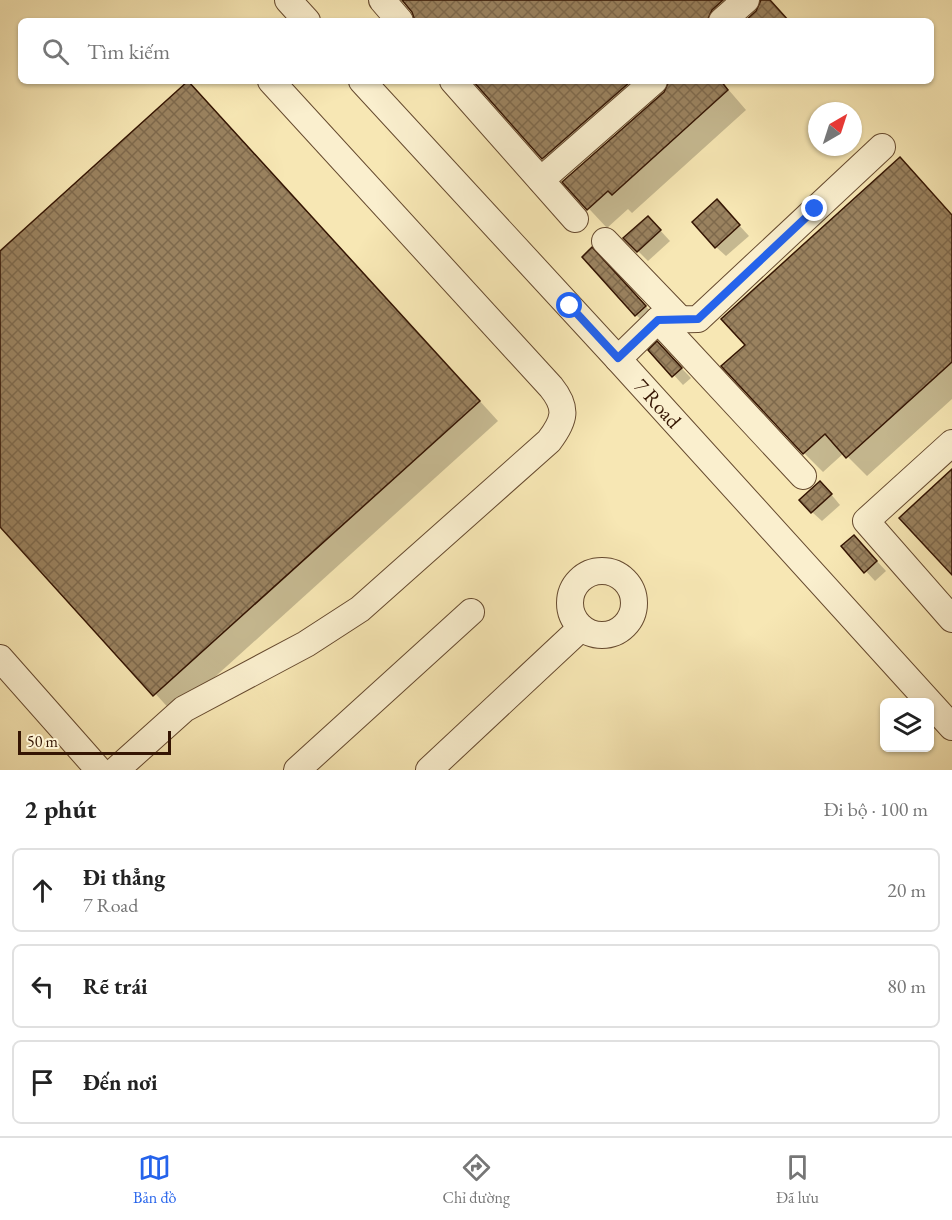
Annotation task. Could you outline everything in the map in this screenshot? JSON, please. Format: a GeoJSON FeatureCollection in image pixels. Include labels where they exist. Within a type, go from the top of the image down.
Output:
{"type":"FeatureCollection","features":[{"type":"Feature","properties":{"kind":"street"},"geometry":{"type":"LineString","coordinates":[[382,0],[397,18]]}},
{"type":"Feature","properties":{"kind":"street"},"geometry":{"type":"LineString","coordinates":[[725,18],[746,0]]}},
{"type":"Feature","properties":{"kind":"street"},"geometry":{"type":"LineString","coordinates":[[117,770],[143,761],[184,709],[306,644],[360,609],[549,441],[559,427],[563,414],[560,400],[551,387],[274,84]]}},
{"type":"Feature","properties":{"kind":"street","name":"7 Road"},"geometry":{"type":"LineString","coordinates":[[365,84],[618,358],[952,727]]}},
{"type":"Feature","properties":{"kind":"street"},"geometry":{"type":"LineString","coordinates":[[456,84],[574,219]]}},
{"type":"Feature","properties":{"kind":"street"},"geometry":{"type":"LineString","coordinates":[[541,180],[651,84]]}},
{"type":"Feature","properties":{"kind":"street"},"geometry":{"type":"LineString","coordinates":[[618,358],[669,320],[698,319],[882,147]]}},
{"type":"Feature","properties":{"kind":"street"},"geometry":{"type":"LineString","coordinates":[[605,241],[669,320],[803,476]]}},
{"type":"Feature","properties":{"kind":"street"},"geometry":{"type":"LineString","coordinates":[[952,443],[866,521],[952,619]]}},
{"type":"Feature","properties":{"kind":"street"},"geometry":{"type":"LineString","coordinates":[[297,770],[471,612]]}},
{"type":"Feature","properties":{"kind":"street"},"geometry":{"type":"LineString","coordinates":[[429,770],[581,628]]}},
{"type":"Feature","properties":{"kind":"street"},"geometry":{"type":"LineString","coordinates":[[0,658],[99,770]]}},
{"type":"Feature","properties":{"kind":"building"},"geometry":{"type":"Polygon","coordinates":[[[402,0],[723,0],[712,10],[708,18],[414,18],[402,0]]]}},
{"type":"Feature","properties":{"kind":"building"},"geometry":{"type":"Polygon","coordinates":[[[761,0],[770,0],[786,18],[748,18],[756,11],[761,0]]]}},
{"type":"Feature","properties":{"kind":"building"},"geometry":{"type":"Polygon","coordinates":[[[185,84],[191,84],[480,401],[153,696],[0,527],[0,251],[185,84]]]}},
{"type":"Feature","properties":{"kind":"building"},"geometry":{"type":"Polygon","coordinates":[[[476,84],[628,84],[542,159],[476,84]]]}},
{"type":"Feature","properties":{"kind":"building"},"geometry":{"type":"Polygon","coordinates":[[[668,84],[723,84],[728,90],[612,195],[608,191],[587,210],[562,182],[664,92],[668,84]]]}},
{"type":"Feature","properties":{"kind":"building"},"geometry":{"type":"Polygon","coordinates":[[[900,157],[952,215],[952,362],[846,458],[825,434],[803,454],[721,366],[745,345],[721,319],[900,157]]]}},
{"type":"Feature","properties":{"kind":"building"},"geometry":{"type":"Polygon","coordinates":[[[717,199],[740,225],[715,248],[692,222],[717,199]]]}},
{"type":"Feature","properties":{"kind":"building"},"geometry":{"type":"Polygon","coordinates":[[[648,216],[661,230],[637,252],[623,238],[648,216]]]}},
{"type":"Feature","properties":{"kind":"building"},"geometry":{"type":"Polygon","coordinates":[[[592,247],[646,306],[635,316],[582,257],[592,247]]]}},
{"type":"Feature","properties":{"kind":"building"},"geometry":{"type":"Polygon","coordinates":[[[657,341],[682,368],[672,377],[648,350],[657,341]]]}},
{"type":"Feature","properties":{"kind":"building"},"geometry":{"type":"Polygon","coordinates":[[[952,469],[952,575],[899,518],[952,469]]]}},
{"type":"Feature","properties":{"kind":"building"},"geometry":{"type":"Polygon","coordinates":[[[820,481],[832,494],[811,513],[799,500],[820,481]]]}},
{"type":"Feature","properties":{"kind":"building"},"geometry":{"type":"Polygon","coordinates":[[[854,535],[877,561],[864,573],[841,546],[854,535]]]}},
{"type":"Feature","properties":{"kind":"route"},"geometry":{"type":"LineString","coordinates":[[570,306],[618,358],[658,320],[698,319],[815,209]]}}]}
